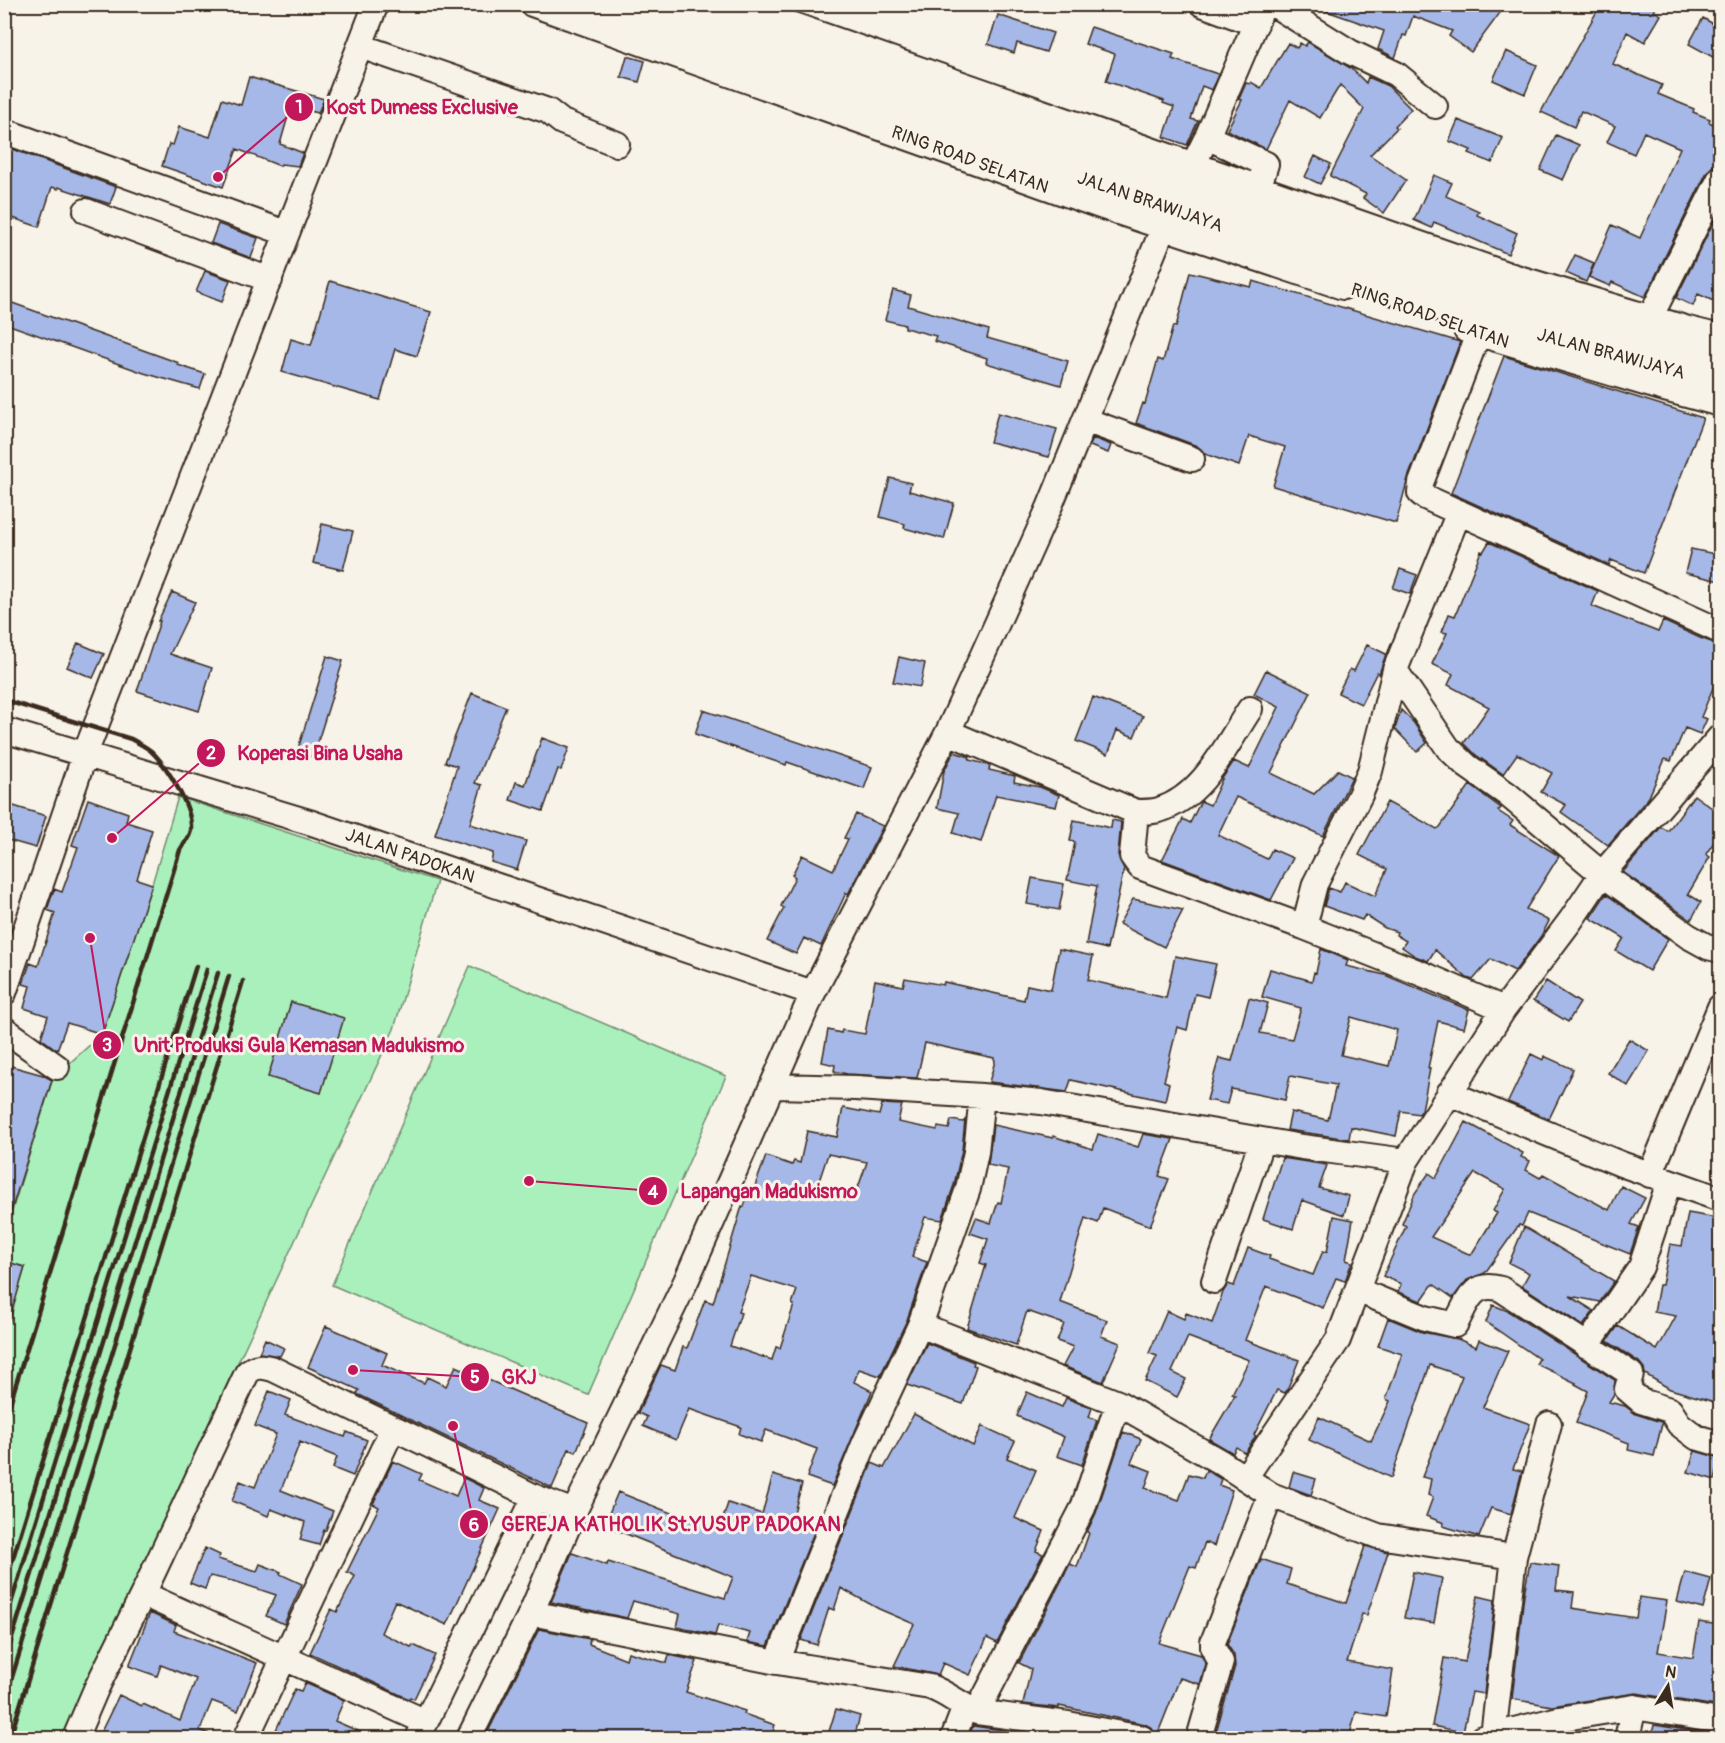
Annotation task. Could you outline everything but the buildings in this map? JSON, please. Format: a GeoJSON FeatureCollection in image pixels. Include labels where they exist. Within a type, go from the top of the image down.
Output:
{"type":"FeatureCollection","features":[{"type":"Feature","properties":{"kind":"highway","name":"JALAN BRAWIJAYA"},"geometry":{"type":"LineString","coordinates":[[585,4],[1103,196],[1481,318],[1591,350],[1720,383]]}},
{"type":"Feature","properties":{"kind":"highway","name":"JALAN BRAWIJAYA"},"geometry":{"type":"LineString","coordinates":[[675,4],[1256,197],[1524,299],[1648,338],[1720,357]]}},
{"type":"Feature","properties":{"kind":"street"},"geometry":{"type":"LineString","coordinates":[[4,993],[85,754],[376,4]]}},
{"type":"Feature","properties":{"kind":"street","name":"RING ROAD SELATAN"},"geometry":{"type":"LineString","coordinates":[[532,4],[1103,196],[1164,226],[1478,334],[1720,404]]}},
{"type":"Feature","properties":{"kind":"street"},"geometry":{"type":"LineString","coordinates":[[733,4],[1193,165],[1256,197],[1650,318],[1720,337]]}},
{"type":"Feature","properties":{"kind":"street"},"geometry":{"type":"LineString","coordinates":[[1193,165],[1207,138],[1260,14],[1202,4]]}},
{"type":"Feature","properties":{"kind":"street"},"geometry":{"type":"LineString","coordinates":[[1274,4],[1350,52],[1396,74],[1435,106]]}},
{"type":"Feature","properties":{"kind":"street"},"geometry":{"type":"LineString","coordinates":[[360,46],[548,111],[562,122],[617,144]]}},
{"type":"Feature","properties":{"kind":"street"},"geometry":{"type":"LineString","coordinates":[[4,131],[286,233]]}},
{"type":"Feature","properties":{"kind":"street"},"geometry":{"type":"LineString","coordinates":[[1207,138],[1265,162],[1267,167],[1256,197]]}},
{"type":"Feature","properties":{"kind":"street"},"geometry":{"type":"LineString","coordinates":[[1650,318],[1720,178]]}},
{"type":"Feature","properties":{"kind":"street"},"geometry":{"type":"LineString","coordinates":[[86,211],[270,280]]}},
{"type":"Feature","properties":{"kind":"street"},"geometry":{"type":"LineString","coordinates":[[469,1738],[531,1613],[574,1512],[686,1281],[774,1086],[813,993],[948,732],[1049,508],[1164,226]]}},
{"type":"Feature","properties":{"kind":"street"},"geometry":{"type":"LineString","coordinates":[[1478,334],[1420,485],[1420,493],[1720,631]]}},
{"type":"Feature","properties":{"kind":"street"},"geometry":{"type":"LineString","coordinates":[[1085,420],[1192,459]]}},
{"type":"Feature","properties":{"kind":"street"},"geometry":{"type":"LineString","coordinates":[[1304,927],[1315,884],[1370,771],[1395,670],[1460,512]]}},
{"type":"Feature","properties":{"kind":"street"},"geometry":{"type":"LineString","coordinates":[[1395,670],[1448,748],[1467,766],[1507,794],[1602,874],[1688,936],[1708,947],[1720,950]]}},
{"type":"Feature","properties":{"kind":"street"},"geometry":{"type":"LineString","coordinates":[[948,732],[1136,812],[1159,810],[1203,781],[1250,709]]}},
{"type":"Feature","properties":{"kind":"street","name":"JALAN PADOKAN"},"geometry":{"type":"LineString","coordinates":[[4,730],[312,823],[813,993]]}},
{"type":"Feature","properties":{"kind":"street"},"geometry":{"type":"LineString","coordinates":[[1245,1478],[1338,1340],[1406,1161],[1449,1093],[1504,1009],[1571,920],[1602,874],[1720,736]]}},
{"type":"Feature","properties":{"kind":"street"},"geometry":{"type":"LineString","coordinates":[[1136,812],[1132,856],[1140,867],[1304,927],[1504,1009]]}},
{"type":"Feature","properties":{"kind":"street"},"geometry":{"type":"LineString","coordinates":[[1587,1346],[1641,1267],[1660,1179],[1720,1007]]}},
{"type":"Feature","properties":{"kind":"street"},"geometry":{"type":"LineString","coordinates":[[4,1029],[57,1068]]}},
{"type":"Feature","properties":{"kind":"street"},"geometry":{"type":"LineString","coordinates":[[774,1086],[856,1088],[1041,1102],[1262,1140],[1406,1161]]}},
{"type":"Feature","properties":{"kind":"street"},"geometry":{"type":"LineString","coordinates":[[1449,1093],[1660,1179],[1720,1199]]}},
{"type":"Feature","properties":{"kind":"street"},"geometry":{"type":"LineString","coordinates":[[777,1662],[865,1442],[920,1325],[968,1189],[977,1144],[982,1096]]}},
{"type":"Feature","properties":{"kind":"street"},"geometry":{"type":"LineString","coordinates":[[1214,1281],[1262,1140]]}},
{"type":"Feature","properties":{"kind":"street"},"geometry":{"type":"LineString","coordinates":[[1357,1290],[1425,1318],[1455,1324],[1473,1293],[1479,1288],[1492,1286],[1501,1289],[1631,1374],[1627,1389],[1641,1401],[1670,1410],[1679,1424],[1696,1437],[1720,1444]]}},
{"type":"Feature","properties":{"kind":"street"},"geometry":{"type":"LineString","coordinates":[[920,1325],[1118,1403],[1270,1495],[1378,1536],[1514,1557]]}},
{"type":"Feature","properties":{"kind":"street"},"geometry":{"type":"LineString","coordinates":[[75,1738],[96,1689],[251,1368],[258,1366],[273,1369],[535,1497],[574,1512]]}},
{"type":"Feature","properties":{"kind":"street"},"geometry":{"type":"LineString","coordinates":[[953,1738],[1083,1508],[1118,1403]]}},
{"type":"Feature","properties":{"kind":"street"},"geometry":{"type":"LineString","coordinates":[[1549,1424],[1514,1557],[1488,1737],[1524,1733],[1559,1719],[1634,1707],[1720,1721]]}},
{"type":"Feature","properties":{"kind":"street"},"geometry":{"type":"LineString","coordinates":[[246,1738],[393,1428]]}},
{"type":"Feature","properties":{"kind":"street"},"geometry":{"type":"LineString","coordinates":[[1199,1738],[1221,1662],[1213,1642],[1270,1495]]}},
{"type":"Feature","properties":{"kind":"street"},"geometry":{"type":"LineString","coordinates":[[142,1594],[285,1657],[422,1730],[535,1497]]}},
{"type":"Feature","properties":{"kind":"street"},"geometry":{"type":"LineString","coordinates":[[531,1613],[777,1662],[930,1687],[971,1709],[1142,1738]]}},
{"type":"Feature","properties":{"kind":"street"},"geometry":{"type":"LineString","coordinates":[[1627,1738],[1634,1707]]}},
{"type":"Feature","properties":{"kind":"green space"},"geometry":{"type":"Polygon","coordinates":[[[178,797],[437,881],[394,1029],[62,1738],[5,1738],[4,1336],[25,1268],[5,1261],[4,1237],[53,1078],[102,1034],[152,884],[178,797]]]}},
{"type":"Feature","properties":{"kind":"green space"},"geometry":{"type":"Polygon","coordinates":[[[470,966],[726,1076],[588,1395],[332,1285],[470,966]]]}},
{"type":"Feature","properties":{"kind":"railway"},"geometry":{"type":"LineString","coordinates":[[4,700],[131,739],[149,749],[178,788],[191,821],[191,830],[180,850],[4,1423]]}},
{"type":"Feature","properties":{"kind":"railway"},"geometry":{"type":"LineString","coordinates":[[4,1587],[196,966]]}},
{"type":"Feature","properties":{"kind":"railway"},"geometry":{"type":"LineString","coordinates":[[4,1626],[207,969]]}},
{"type":"Feature","properties":{"kind":"railway"},"geometry":{"type":"LineString","coordinates":[[4,1664],[218,973]]}},
{"type":"Feature","properties":{"kind":"railway"},"geometry":{"type":"LineString","coordinates":[[4,1703],[229,976]]}},
{"type":"Feature","properties":{"kind":"railway"},"geometry":{"type":"LineString","coordinates":[[10,1738],[243,981]]}},
{"type":"Feature","properties":{"kind":"place","name":"Kost Dumess Exclusive"},"geometry":{"type":"Point","coordinates":[218,177]}},
{"type":"Feature","properties":{"kind":"place","name":"Koperasi Bina Usaha"},"geometry":{"type":"Point","coordinates":[112,838]}},
{"type":"Feature","properties":{"kind":"place","name":"Unit Produksi Gula Kemasan Madukismo"},"geometry":{"type":"Point","coordinates":[90,938]}},
{"type":"Feature","properties":{"kind":"place","name":"Lapangan Madukismo"},"geometry":{"type":"Point","coordinates":[529,1181]}},
{"type":"Feature","properties":{"kind":"place","name":"GKJ"},"geometry":{"type":"Point","coordinates":[353,1370]}},
{"type":"Feature","properties":{"kind":"place","name":"GEREJA KATHOLIK St.YUSUP PADOKAN"},"geometry":{"type":"Point","coordinates":[453,1426]}}]}
